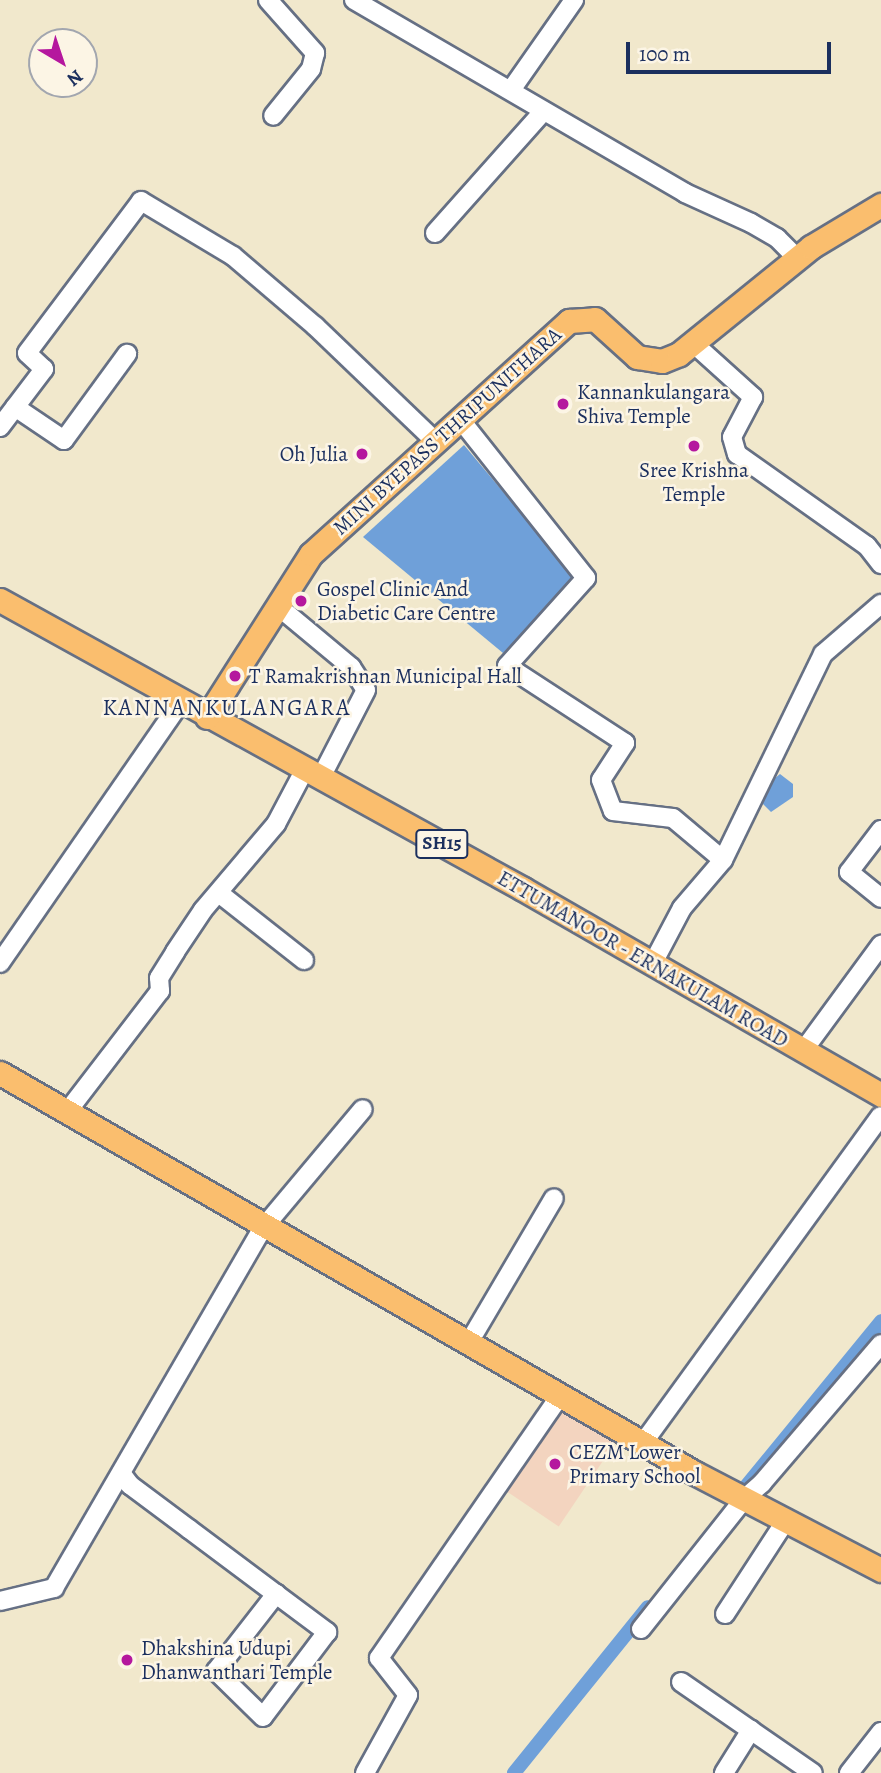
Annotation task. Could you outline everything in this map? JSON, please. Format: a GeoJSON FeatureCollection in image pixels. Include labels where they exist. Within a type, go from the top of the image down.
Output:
{"type":"FeatureCollection","features":[{"type":"Feature","properties":{"kind":"main road","name":"MINI BYEPASS THRIPUNITHARA"},"geometry":{"type":"LineString","coordinates":[[207,717],[311,554],[433,439],[578,318],[595,319],[647,362],[679,354],[797,258],[881,205]]}},
{"type":"Feature","properties":{"kind":"main road","name":"ETTUMANOOR - ERNAKULAM ROAD"},"geometry":{"type":"LineString","coordinates":[[0,600],[180,703],[313,773],[881,1095]]}},
{"type":"Feature","properties":{"kind":"main road"},"geometry":{"type":"LineString","coordinates":[[0,1073],[263,1228],[643,1443],[881,1570]]}},
{"type":"Feature","properties":{"kind":"street"},"geometry":{"type":"LineString","coordinates":[[268,0],[315,53],[311,69],[273,116]]}},
{"type":"Feature","properties":{"kind":"street"},"geometry":{"type":"LineString","coordinates":[[354,0],[511,90],[542,113],[684,193],[751,223],[777,238],[797,258]]}},
{"type":"Feature","properties":{"kind":"street"},"geometry":{"type":"LineString","coordinates":[[511,90],[574,0]]}},
{"type":"Feature","properties":{"kind":"street"},"geometry":{"type":"LineString","coordinates":[[435,233],[542,113]]}},
{"type":"Feature","properties":{"kind":"street"},"geometry":{"type":"LineString","coordinates":[[0,428],[44,369],[27,353],[141,201],[233,256],[316,326],[433,439]]}},
{"type":"Feature","properties":{"kind":"street"},"geometry":{"type":"LineString","coordinates":[[692,343],[753,397],[732,437],[737,454],[867,546],[881,565]]}},
{"type":"Feature","properties":{"kind":"street"},"geometry":{"type":"LineString","coordinates":[[15,407],[64,440],[127,354]]}},
{"type":"Feature","properties":{"kind":"street"},"geometry":{"type":"LineString","coordinates":[[460,419],[586,578],[507,666],[625,743],[601,780],[613,811],[673,818],[723,860]]}},
{"type":"Feature","properties":{"kind":"street"},"geometry":{"type":"LineString","coordinates":[[652,965],[682,908],[723,860],[823,654],[881,604]]}},
{"type":"Feature","properties":{"kind":"street"},"geometry":{"type":"LineString","coordinates":[[67,1112],[160,991],[159,978],[202,911],[220,894],[276,824],[313,773],[366,690],[351,667],[279,607]]}},
{"type":"Feature","properties":{"kind":"street"},"geometry":{"type":"LineString","coordinates":[[0,963],[180,703]]}},
{"type":"Feature","properties":{"kind":"street"},"geometry":{"type":"LineString","coordinates":[[881,830],[849,872],[881,898]]}},
{"type":"Feature","properties":{"kind":"street"},"geometry":{"type":"LineString","coordinates":[[220,894],[304,960]]}},
{"type":"Feature","properties":{"kind":"street"},"geometry":{"type":"LineString","coordinates":[[803,1051],[881,945]]}},
{"type":"Feature","properties":{"kind":"street"},"geometry":{"type":"LineString","coordinates":[[0,1601],[54,1588],[263,1228],[363,1109]]}},
{"type":"Feature","properties":{"kind":"street"},"geometry":{"type":"LineString","coordinates":[[643,1443],[881,1116]]}},
{"type":"Feature","properties":{"kind":"street"},"geometry":{"type":"LineString","coordinates":[[468,1344],[554,1198]]}},
{"type":"Feature","properties":{"kind":"street"},"geometry":{"type":"LineString","coordinates":[[641,1629],[745,1498],[762,1483],[881,1344]]}},
{"type":"Feature","properties":{"kind":"street"},"geometry":{"type":"LineString","coordinates":[[365,1773],[408,1695],[379,1658],[560,1396]]}},
{"type":"Feature","properties":{"kind":"street"},"geometry":{"type":"LineString","coordinates":[[121,1473],[130,1485],[327,1632],[263,1717],[216,1671],[276,1594]]}},
{"type":"Feature","properties":{"kind":"street"},"geometry":{"type":"LineString","coordinates":[[725,1614],[786,1520]]}},
{"type":"Feature","properties":{"kind":"street"},"geometry":{"type":"LineString","coordinates":[[681,1682],[813,1773]]}},
{"type":"Feature","properties":{"kind":"street"},"geometry":{"type":"LineString","coordinates":[[724,1773],[751,1730]]}},
{"type":"Feature","properties":{"kind":"street"},"geometry":{"type":"LineString","coordinates":[[849,1773],[881,1732]]}},
{"type":"Feature","properties":{"kind":"shaded area","name":"CEZM Lower Primary School"},"geometry":{"type":"Polygon","coordinates":[[[550,1400],[615,1444],[559,1527],[494,1483],[550,1400]]]}},
{"type":"Feature","properties":{"kind":"water"},"geometry":{"type":"Polygon","coordinates":[[[464,445],[581,585],[503,653],[363,537],[464,445]]]}},
{"type":"Feature","properties":{"kind":"water"},"geometry":{"type":"Polygon","coordinates":[[[780,774],[793,784],[793,797],[771,812],[760,801],[764,787],[780,774]]]}},
{"type":"Feature","properties":{"kind":"waterway"},"geometry":{"type":"LineString","coordinates":[[738,1496],[881,1321]]}},
{"type":"Feature","properties":{"kind":"waterway"},"geometry":{"type":"LineString","coordinates":[[514,1773],[648,1607]]}},
{"type":"Feature","properties":{"kind":"place","name":"Kannankulangara Shiva Temple"},"geometry":{"type":"Point","coordinates":[563,404]}},
{"type":"Feature","properties":{"kind":"place","name":"Sree Krishna Temple"},"geometry":{"type":"Point","coordinates":[694,446]}},
{"type":"Feature","properties":{"kind":"place","name":"Oh Julia"},"geometry":{"type":"Point","coordinates":[362,454]}},
{"type":"Feature","properties":{"kind":"place","name":"Gospel Clinic And Diabetic Care Centre"},"geometry":{"type":"Point","coordinates":[301,601]}},
{"type":"Feature","properties":{"kind":"place","name":"T Ramakrishnan Municipal Hall"},"geometry":{"type":"Point","coordinates":[235,676]}},
{"type":"Feature","properties":{"kind":"place","name":"CEZM Lower Primary School"},"geometry":{"type":"Point","coordinates":[555,1464]}},
{"type":"Feature","properties":{"kind":"place","name":"Dhakshina Udupi Dhanwanthari Temple"},"geometry":{"type":"Point","coordinates":[127,1660]}},
{"type":"Feature","properties":{"kind":"district","name":"KANNANKULANGARA"},"geometry":{"type":"Point","coordinates":[227,708]}}]}
